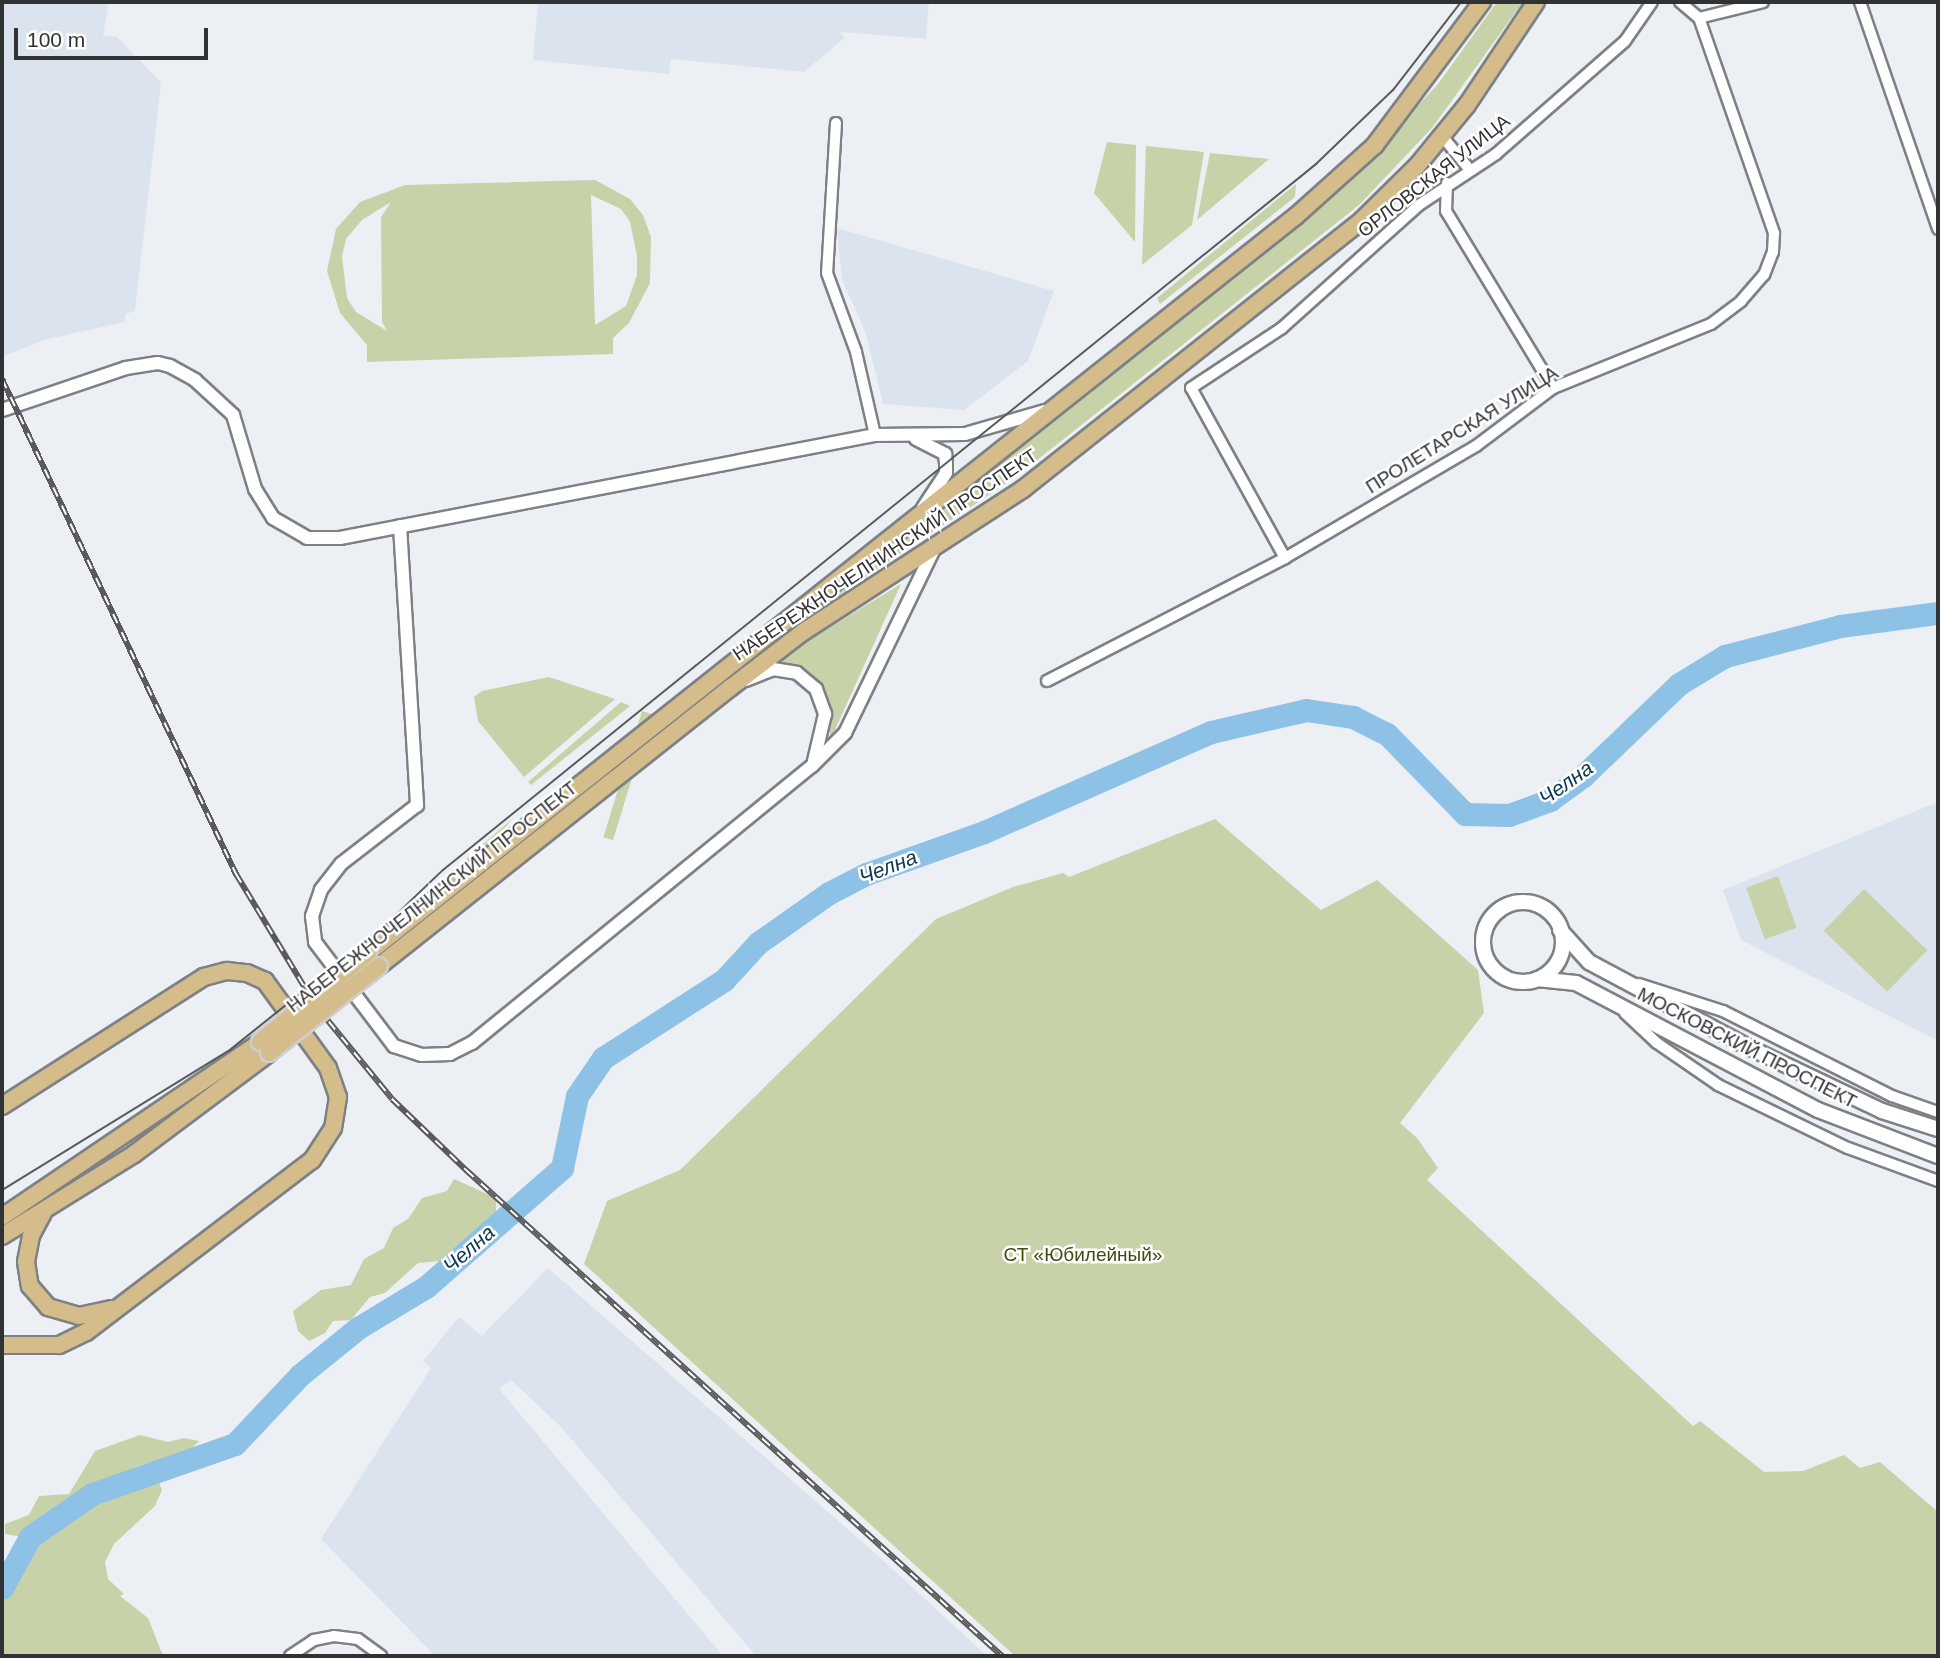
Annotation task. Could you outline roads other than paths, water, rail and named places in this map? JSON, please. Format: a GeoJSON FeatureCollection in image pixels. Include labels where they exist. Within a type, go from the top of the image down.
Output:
{"type":"FeatureCollection","features":[{"type":"Feature","properties":{"kind":"main road","name":"НАБЕРЕЖНОЧЕЛНИНСКИЙ ПРОСПЕКТ"},"geometry":{"type":"LineString","coordinates":[[2,1236],[134,1154],[919,513],[1296,216],[1375,145],[1482,2]]}},
{"type":"Feature","properties":{"kind":"main road","name":"НАБЕРЕЖНОЧЕЛНИНСКИЙ ПРОСПЕКТ"},"geometry":{"type":"LineString","coordinates":[[373,960],[803,632],[1023,488],[1352,228],[1442,136],[1536,2]]}},
{"type":"Feature","properties":{"kind":"main road","name":"МОСКОВСКИЙ ПРОСПЕКТ"},"geometry":{"type":"LineString","coordinates":[[1938,1129],[1882,1111],[1805,1077],[1589,962],[1560,930],[1551,913],[1521,901],[1500,908],[1487,926],[1483,951],[1494,970],[1516,981],[1537,979],[1576,983],[1818,1110],[1938,1156]]}},
{"type":"Feature","properties":{"kind":"main road"},"geometry":{"type":"LineString","coordinates":[[1537,979],[1557,967],[1562,957],[1560,930]]}},
{"type":"Feature","properties":{"kind":"main road"},"geometry":{"type":"LineString","coordinates":[[2,1106],[204,977],[227,971],[247,972],[265,981],[328,1068],[338,1097],[333,1128],[312,1160],[86,1332],[59,1345],[2,1345]]}},
{"type":"Feature","properties":{"kind":"main road","name":"НАБЕРЕЖНОЧЕЛНИНСКИЙ ПРОСПЕКТ"},"geometry":{"type":"LineString","coordinates":[[2,1217],[264,1047]]}},
{"type":"Feature","properties":{"kind":"main road"},"geometry":{"type":"LineString","coordinates":[[2,1201],[29,1199]]}},
{"type":"Feature","properties":{"kind":"main road"},"geometry":{"type":"LineString","coordinates":[[43,1213],[31,1236],[26,1262],[30,1286],[48,1307],[79,1316],[118,1307]]}},
{"type":"Feature","properties":{"kind":"street","name":"ОРЛОВСКАЯ УЛИЦА"},"geometry":{"type":"LineString","coordinates":[[1285,558],[1191,388],[1282,328],[1447,183],[1496,154],[1625,41],[1652,2]]}},
{"type":"Feature","properties":{"kind":"street"},"geometry":{"type":"LineString","coordinates":[[1680,2],[1699,18],[1763,2]]}},
{"type":"Feature","properties":{"kind":"street"},"geometry":{"type":"LineString","coordinates":[[1860,2],[1938,229]]}},
{"type":"Feature","properties":{"kind":"street","name":"ПРОЛЕТАРСКАЯ УЛИЦА"},"geometry":{"type":"LineString","coordinates":[[1046,681],[1285,558],[1476,446],[1553,388],[1711,324],[1764,275],[1773,252],[1774,233],[1699,18]]}},
{"type":"Feature","properties":{"kind":"street"},"geometry":{"type":"LineString","coordinates":[[836,123],[827,273],[856,352],[875,435]]}},
{"type":"Feature","properties":{"kind":"street"},"geometry":{"type":"LineString","coordinates":[[1442,136],[1470,170]]}},
{"type":"Feature","properties":{"kind":"street"},"geometry":{"type":"LineString","coordinates":[[1447,183],[1446,211],[1553,388]]}},
{"type":"Feature","properties":{"kind":"street"},"geometry":{"type":"LineString","coordinates":[[2,410],[126,368],[158,363],[170,366],[195,380],[233,415],[255,489],[273,518],[307,538],[340,538],[875,435],[965,434],[1049,410]]}},
{"type":"Feature","properties":{"kind":"street"},"geometry":{"type":"LineString","coordinates":[[902,436],[932,443],[944,454],[946,473],[919,513]]}},
{"type":"Feature","properties":{"kind":"street"},"geometry":{"type":"LineString","coordinates":[[400,526],[417,805],[341,864],[321,890],[312,916],[315,942],[394,1046],[422,1055],[450,1054],[472,1042],[812,766],[845,733],[936,546]]}},
{"type":"Feature","properties":{"kind":"street"},"geometry":{"type":"LineString","coordinates":[[730,688],[773,669],[797,673],[816,689],[825,714],[812,766]]}},
{"type":"Feature","properties":{"kind":"street"},"geometry":{"type":"LineString","coordinates":[[1623,980],[1723,1012],[1880,1091],[1938,1112]]}},
{"type":"Feature","properties":{"kind":"street"},"geometry":{"type":"LineString","coordinates":[[1611,999],[1657,1043],[1718,1085],[1848,1149],[1938,1181]]}},
{"type":"Feature","properties":{"kind":"street"},"geometry":{"type":"LineString","coordinates":[[291,1655],[314,1640],[334,1636],[358,1639],[381,1656]]}},
{"type":"Feature","properties":{"kind":"waterway","name":"Челна"},"geometry":{"type":"LineString","coordinates":[[2,1588],[30,1537],[92,1494],[235,1444],[300,1375],[358,1328],[426,1287],[562,1168],[577,1096],[603,1058],[724,980],[758,943],[829,893],[866,874],[984,832],[1211,732],[1306,710],[1353,717],[1387,734],[1465,814],[1509,815],[1550,800],[1583,776],[1679,684],[1725,656],[1840,626],[1938,613]]}},
{"type":"Feature","properties":{"kind":"tram line"},"geometry":{"type":"LineString","coordinates":[[2,1190],[231,1049],[382,928],[443,870],[1316,164],[1393,90],[1461,2]]}},
{"type":"Feature","properties":{"kind":"railway"},"geometry":{"type":"LineString","coordinates":[[2,379],[236,874],[316,1006],[392,1099],[466,1170],[1002,1656]]}},
{"type":"Feature","properties":{"kind":"park label","name":"СТ «Юбилейный»"},"geometry":{"type":"Point","coordinates":[1083,1255]}}]}
